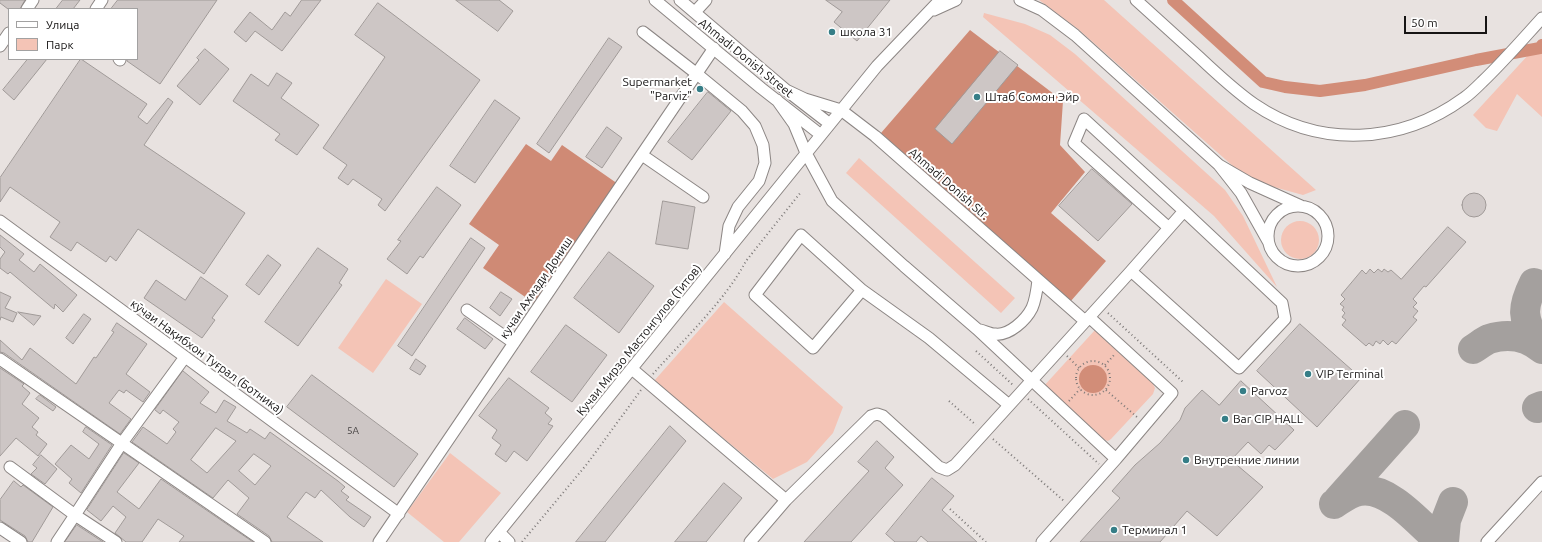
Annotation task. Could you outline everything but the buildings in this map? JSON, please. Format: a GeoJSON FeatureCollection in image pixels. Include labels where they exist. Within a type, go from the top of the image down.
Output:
{"type":"FeatureCollection","features":[{"type":"Feature","properties":{"kind":"street","name":"Ahmadi Donish Street"},"geometry":{"type":"LineString","coordinates":[[655,0],[821,135]]}},
{"type":"Feature","properties":{"kind":"street","name":"Ahmadi Donish Street"},"geometry":{"type":"LineString","coordinates":[[680,0],[786,90],[830,124]]}},
{"type":"Feature","properties":{"kind":"street"},"geometry":{"type":"LineString","coordinates":[[695,12],[706,0]]}},
{"type":"Feature","properties":{"kind":"street"},"geometry":{"type":"LineString","coordinates":[[919,22],[940,0]]}},
{"type":"Feature","properties":{"kind":"street"},"geometry":{"type":"LineString","coordinates":[[919,22],[938,8],[956,0]]}},
{"type":"Feature","properties":{"kind":"street"},"geometry":{"type":"LineString","coordinates":[[1020,0],[1042,10],[1075,35],[1219,165],[1241,193],[1258,222],[1272,251],[1278,259],[1286,264],[1305,266],[1314,262],[1321,256],[1329,239],[1325,221],[1319,214],[1311,208],[1302,206],[1250,183],[1219,165]]}},
{"type":"Feature","properties":{"kind":"street"},"geometry":{"type":"LineString","coordinates":[[1136,0],[1224,80],[1255,105],[1284,121],[1309,129],[1341,135],[1362,136],[1385,133],[1423,122],[1443,112],[1465,98],[1494,71],[1542,18]]}},
{"type":"Feature","properties":{"kind":"street","name":"Кучаи Мирзо Мастонгулов (Титов)"},"geometry":{"type":"LineString","coordinates":[[491,542],[877,66],[919,22]]}},
{"type":"Feature","properties":{"kind":"street"},"geometry":{"type":"LineString","coordinates":[[643,32],[742,111],[755,126],[763,145],[765,163],[759,181],[738,207],[729,226],[725,254]]}},
{"type":"Feature","properties":{"kind":"street"},"geometry":{"type":"LineString","coordinates":[[0,46],[8,34]]}},
{"type":"Feature","properties":{"kind":"street","name":"кучаи Ахмади Дониш"},"geometry":{"type":"LineString","coordinates":[[379,542],[714,48]]}},
{"type":"Feature","properties":{"kind":"street"},"geometry":{"type":"LineString","coordinates":[[786,90],[805,99],[841,110]]}},
{"type":"Feature","properties":{"kind":"street"},"geometry":{"type":"LineString","coordinates":[[777,100],[794,124],[806,153],[832,201],[977,329],[1116,459]]}},
{"type":"Feature","properties":{"kind":"street","name":"Ahmadi Donish Str."},"geometry":{"type":"LineString","coordinates":[[841,110],[875,136],[1038,280],[1087,319],[1172,393],[1145,425]]}},
{"type":"Feature","properties":{"kind":"street"},"geometry":{"type":"LineString","coordinates":[[1131,271],[1239,368],[1285,319],[1282,303],[1084,119],[1074,143],[1169,228]]}},
{"type":"Feature","properties":{"kind":"street"},"geometry":{"type":"LineString","coordinates":[[642,155],[703,197]]}},
{"type":"Feature","properties":{"kind":"street"},"geometry":{"type":"LineString","coordinates":[[1268,242],[1268,233],[1276,216],[1288,208],[1302,206]]}},
{"type":"Feature","properties":{"kind":"street"},"geometry":{"type":"LineString","coordinates":[[750,542],[786,500],[871,416],[877,414],[883,416],[939,467],[947,470],[955,465],[1100,306],[1184,211]]}},
{"type":"Feature","properties":{"kind":"street","name":"кӯчаи Нақибхон Туғрал (Ботника)"},"geometry":{"type":"LineString","coordinates":[[0,221],[399,514]]}},
{"type":"Feature","properties":{"kind":"street"},"geometry":{"type":"LineString","coordinates":[[862,290],[813,348],[755,295],[801,235],[862,290],[929,338],[1009,405]]}},
{"type":"Feature","properties":{"kind":"street"},"geometry":{"type":"LineString","coordinates":[[977,329],[996,334],[1008,332],[1018,324],[1031,309],[1036,296],[1038,280]]}},
{"type":"Feature","properties":{"kind":"street"},"geometry":{"type":"LineString","coordinates":[[467,310],[514,343]]}},
{"type":"Feature","properties":{"kind":"street"},"geometry":{"type":"LineString","coordinates":[[57,542],[122,443],[185,357]]}},
{"type":"Feature","properties":{"kind":"street"},"geometry":{"type":"LineString","coordinates":[[0,359],[264,542]]}},
{"type":"Feature","properties":{"kind":"street"},"geometry":{"type":"LineString","coordinates":[[632,369],[786,500]]}},
{"type":"Feature","properties":{"kind":"street"},"geometry":{"type":"LineString","coordinates":[[1042,542],[1145,425]]}},
{"type":"Feature","properties":{"kind":"street"},"geometry":{"type":"LineString","coordinates":[[10,466],[75,515],[116,542]]}},
{"type":"Feature","properties":{"kind":"street"},"geometry":{"type":"LineString","coordinates":[[1487,542],[1542,482]]}},
{"type":"Feature","properties":{"kind":"street"},"geometry":{"type":"LineString","coordinates":[[0,528],[20,542]]}},
{"type":"Feature","properties":{"kind":"street"},"geometry":{"type":"LineString","coordinates":[[499,532],[509,542]]}},
{"type":"Feature","properties":{"kind":"path"},"geometry":{"type":"LineString","coordinates":[[522,542],[587,464],[647,381],[710,311],[740,274],[746,261],[801,192]]}},
{"type":"Feature","properties":{"kind":"path"},"geometry":{"type":"LineString","coordinates":[[1100,306],[1183,382]]}},
{"type":"Feature","properties":{"kind":"path"},"geometry":{"type":"LineString","coordinates":[[1059,350],[1079,368]]}},
{"type":"Feature","properties":{"kind":"path"},"geometry":{"type":"LineString","coordinates":[[976,351],[1106,470]]}},
{"type":"Feature","properties":{"kind":"path"},"geometry":{"type":"LineString","coordinates":[[1089,361],[1100,362],[1105,365],[1110,375],[1109,386],[1106,390],[1095,395],[1084,392],[1080,389],[1076,378],[1079,368],[1089,361]]}},
{"type":"Feature","properties":{"kind":"path"},"geometry":{"type":"LineString","coordinates":[[1062,408],[1080,389]]}},
{"type":"Feature","properties":{"kind":"path"},"geometry":{"type":"LineString","coordinates":[[1106,390],[1145,425]]}},
{"type":"Feature","properties":{"kind":"path"},"geometry":{"type":"LineString","coordinates":[[949,401],[1072,508]]}},
{"type":"Feature","properties":{"kind":"path"},"geometry":{"type":"LineString","coordinates":[[950,509],[986,542]]}},
{"type":"Feature","properties":{"kind":"green space"},"geometry":{"type":"Polygon","coordinates":[[[1039,0],[1104,0],[1316,190],[1303,195],[1263,184],[1234,167],[1078,29],[1039,0]]]}},
{"type":"Feature","properties":{"kind":"green space"},"geometry":{"type":"Polygon","coordinates":[[[984,13],[1025,24],[1050,35],[1075,54],[1225,190],[1243,216],[1277,287],[1214,216],[983,17],[984,13]]]}},
{"type":"Feature","properties":{"kind":"green space"},"geometry":{"type":"Polygon","coordinates":[[[1542,50],[1542,117],[1517,94],[1497,131],[1486,128],[1473,115],[1530,53],[1542,50]]]}},
{"type":"Feature","properties":{"kind":"green space"},"geometry":{"type":"Polygon","coordinates":[[[859,158],[1015,298],[1001,313],[846,173],[859,158]]]}},
{"type":"Feature","properties":{"kind":"green space"},"geometry":{"type":"Polygon","coordinates":[[[1296,221],[1304,221],[1314,226],[1318,233],[1318,247],[1314,254],[1304,259],[1296,259],[1286,254],[1284,251],[1281,244],[1281,236],[1286,226],[1289,224],[1296,221]]]}},
{"type":"Feature","properties":{"kind":"green space"},"geometry":{"type":"Polygon","coordinates":[[[386,279],[422,304],[373,373],[338,348],[386,279]]]}},
{"type":"Feature","properties":{"kind":"green space"},"geometry":{"type":"Polygon","coordinates":[[[724,302],[843,407],[833,433],[807,462],[773,479],[654,381],[724,302]]]}},
{"type":"Feature","properties":{"kind":"green space"},"geometry":{"type":"Polygon","coordinates":[[[1095,330],[1151,380],[1155,388],[1153,394],[1108,441],[1102,439],[1043,387],[1095,330]]]}},
{"type":"Feature","properties":{"kind":"green space"},"geometry":{"type":"Polygon","coordinates":[[[450,453],[501,493],[459,542],[444,542],[407,512],[450,453]]]}},
{"type":"Feature","properties":{"kind":"shaded area"},"geometry":{"type":"Polygon","coordinates":[[[970,30],[1063,101],[1060,145],[1085,172],[1051,213],[1106,261],[1070,302],[881,133],[970,30]]]}},
{"type":"Feature","properties":{"kind":"shaded area"},"geometry":{"type":"Polygon","coordinates":[[[526,144],[551,161],[562,145],[618,184],[534,303],[483,268],[499,245],[469,224],[526,144]]]}},
{"type":"Feature","properties":{"kind":"shaded area"},"geometry":{"type":"Polygon","coordinates":[[[1093,365],[1103,369],[1107,379],[1103,389],[1093,393],[1083,389],[1079,379],[1083,369],[1093,365]]]}},
{"type":"Feature","properties":{"kind":"waterway"},"geometry":{"type":"LineString","coordinates":[[1173,0],[1263,82],[1285,87],[1320,91],[1365,85],[1476,60],[1540,48],[1542,45]]}},
{"type":"Feature","properties":{"kind":"taxiway"},"geometry":{"type":"LineString","coordinates":[[1534,283],[1527,300],[1525,313],[1528,326],[1535,342]]}},
{"type":"Feature","properties":{"kind":"taxiway"},"geometry":{"type":"LineString","coordinates":[[1473,349],[1489,339],[1503,336],[1524,339],[1542,349]]}},
{"type":"Feature","properties":{"kind":"taxiway"},"geometry":{"type":"LineString","coordinates":[[1537,408],[1542,406]]}},
{"type":"Feature","properties":{"kind":"taxiway"},"geometry":{"type":"LineString","coordinates":[[1338,500],[1405,425]]}},
{"type":"Feature","properties":{"kind":"taxiway"},"geometry":{"type":"LineString","coordinates":[[1334,504],[1359,491],[1370,491],[1381,494],[1392,500],[1413,516],[1440,542]]}},
{"type":"Feature","properties":{"kind":"taxiway"},"geometry":{"type":"LineString","coordinates":[[1444,542],[1446,520],[1453,502]]}},
{"type":"Feature","properties":{"kind":"place","name":"школа 31"},"geometry":{"type":"Point","coordinates":[832,32]}},
{"type":"Feature","properties":{"kind":"place","name":"Supermarket \"Parviz\""},"geometry":{"type":"Point","coordinates":[700,89]}},
{"type":"Feature","properties":{"kind":"place","name":"Штаб Сомон Эйр"},"geometry":{"type":"Point","coordinates":[977,97]}},
{"type":"Feature","properties":{"kind":"place","name":"VIP Terminal"},"geometry":{"type":"Point","coordinates":[1308,374]}},
{"type":"Feature","properties":{"kind":"place","name":"Parvoz"},"geometry":{"type":"Point","coordinates":[1243,391]}},
{"type":"Feature","properties":{"kind":"place","name":"Bar CIP HALL"},"geometry":{"type":"Point","coordinates":[1225,419]}},
{"type":"Feature","properties":{"kind":"place","name":"Внутренние линии"},"geometry":{"type":"Point","coordinates":[1186,460]}},
{"type":"Feature","properties":{"kind":"place","name":"Терминал 1"},"geometry":{"type":"Point","coordinates":[1114,530]}}]}
